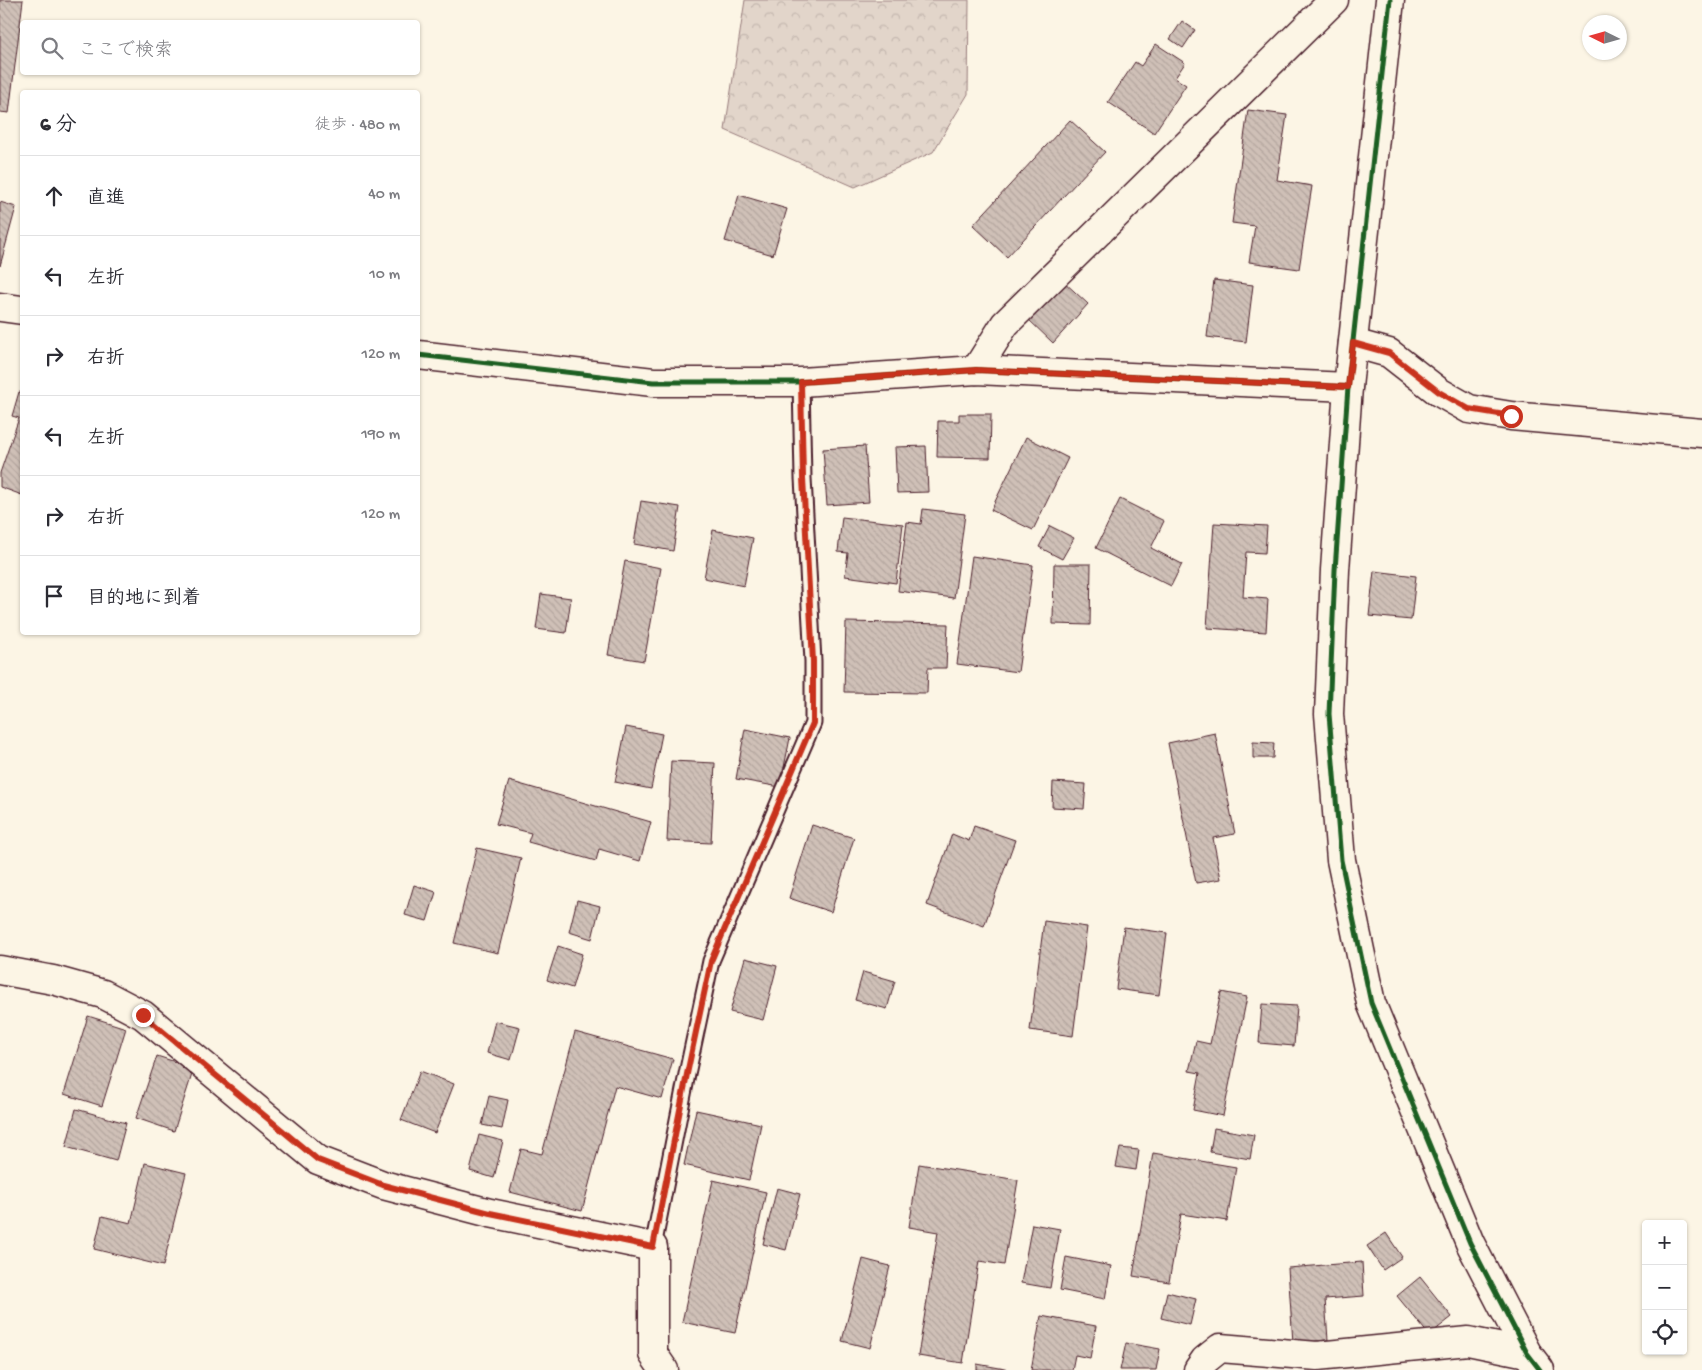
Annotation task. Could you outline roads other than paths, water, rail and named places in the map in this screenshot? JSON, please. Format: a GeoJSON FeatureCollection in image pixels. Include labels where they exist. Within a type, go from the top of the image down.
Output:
{"type":"FeatureCollection","features":[{"type":"Feature","properties":{"kind":"street"},"geometry":{"type":"LineString","coordinates":[[976,370],[1005,324],[1334,0]]}},
{"type":"Feature","properties":{"kind":"street"},"geometry":{"type":"LineString","coordinates":[[1390,0],[1348,387],[1335,570],[1329,714],[1341,860],[1371,1003],[1470,1243],[1536,1365]]}},
{"type":"Feature","properties":{"kind":"street"},"geometry":{"type":"LineString","coordinates":[[0,307],[20,310]]}},
{"type":"Feature","properties":{"kind":"street"},"geometry":{"type":"LineString","coordinates":[[1353,343],[1389,353],[1439,392],[1469,409],[1511,416],[1702,433]]}},
{"type":"Feature","properties":{"kind":"street"},"geometry":{"type":"LineString","coordinates":[[420,355],[653,382],[801,382],[976,370],[1348,387]]}},
{"type":"Feature","properties":{"kind":"street"},"geometry":{"type":"LineString","coordinates":[[0,970],[53,980],[103,994],[143,1015],[318,1160],[383,1185],[490,1213],[653,1247],[653,1354],[664,1370]]}},
{"type":"Feature","properties":{"kind":"street"},"geometry":{"type":"LineString","coordinates":[[1198,1370],[1204,1360],[1220,1348],[1317,1356],[1468,1341],[1536,1365]]}},
{"type":"Feature","properties":{"kind":"lane"},"geometry":{"type":"LineString","coordinates":[[653,1247],[711,961],[813,723],[813,661],[803,478],[801,382]]}}]}
